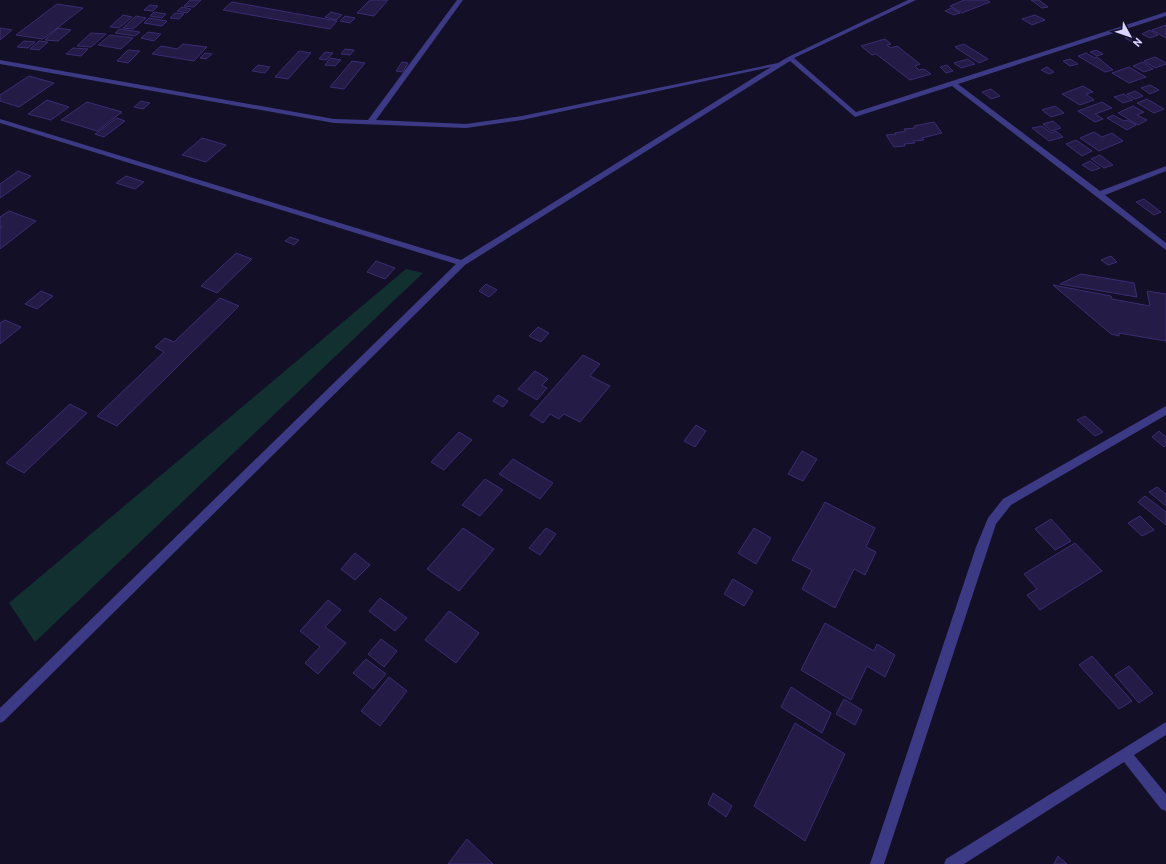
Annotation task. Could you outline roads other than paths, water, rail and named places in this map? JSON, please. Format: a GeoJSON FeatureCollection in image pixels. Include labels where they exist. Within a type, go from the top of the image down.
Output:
{"type":"FeatureCollection","features":[{"type":"Feature","properties":{"kind":"street"},"geometry":{"type":"LineString","coordinates":[[370,123],[460,0]]}},
{"type":"Feature","properties":{"kind":"street"},"geometry":{"type":"LineString","coordinates":[[0,717],[462,263],[787,60],[913,0]]}},
{"type":"Feature","properties":{"kind":"street"},"geometry":{"type":"LineString","coordinates":[[787,60],[855,115],[1166,14]]}},
{"type":"Feature","properties":{"kind":"street"},"geometry":{"type":"LineString","coordinates":[[0,62],[334,121],[466,126],[522,118],[787,60]]}},
{"type":"Feature","properties":{"kind":"street"},"geometry":{"type":"LineString","coordinates":[[953,83],[1166,247]]}},
{"type":"Feature","properties":{"kind":"street"},"geometry":{"type":"LineString","coordinates":[[0,121],[462,263]]}},
{"type":"Feature","properties":{"kind":"street"},"geometry":{"type":"LineString","coordinates":[[1099,194],[1166,168]]}},
{"type":"Feature","properties":{"kind":"street"},"geometry":{"type":"LineString","coordinates":[[877,864],[992,522],[1007,502],[1166,410]]}},
{"type":"Feature","properties":{"kind":"street"},"geometry":{"type":"LineString","coordinates":[[951,864],[1166,728]]}},
{"type":"Feature","properties":{"kind":"street"},"geometry":{"type":"LineString","coordinates":[[1124,754],[1166,804]]}}]}
